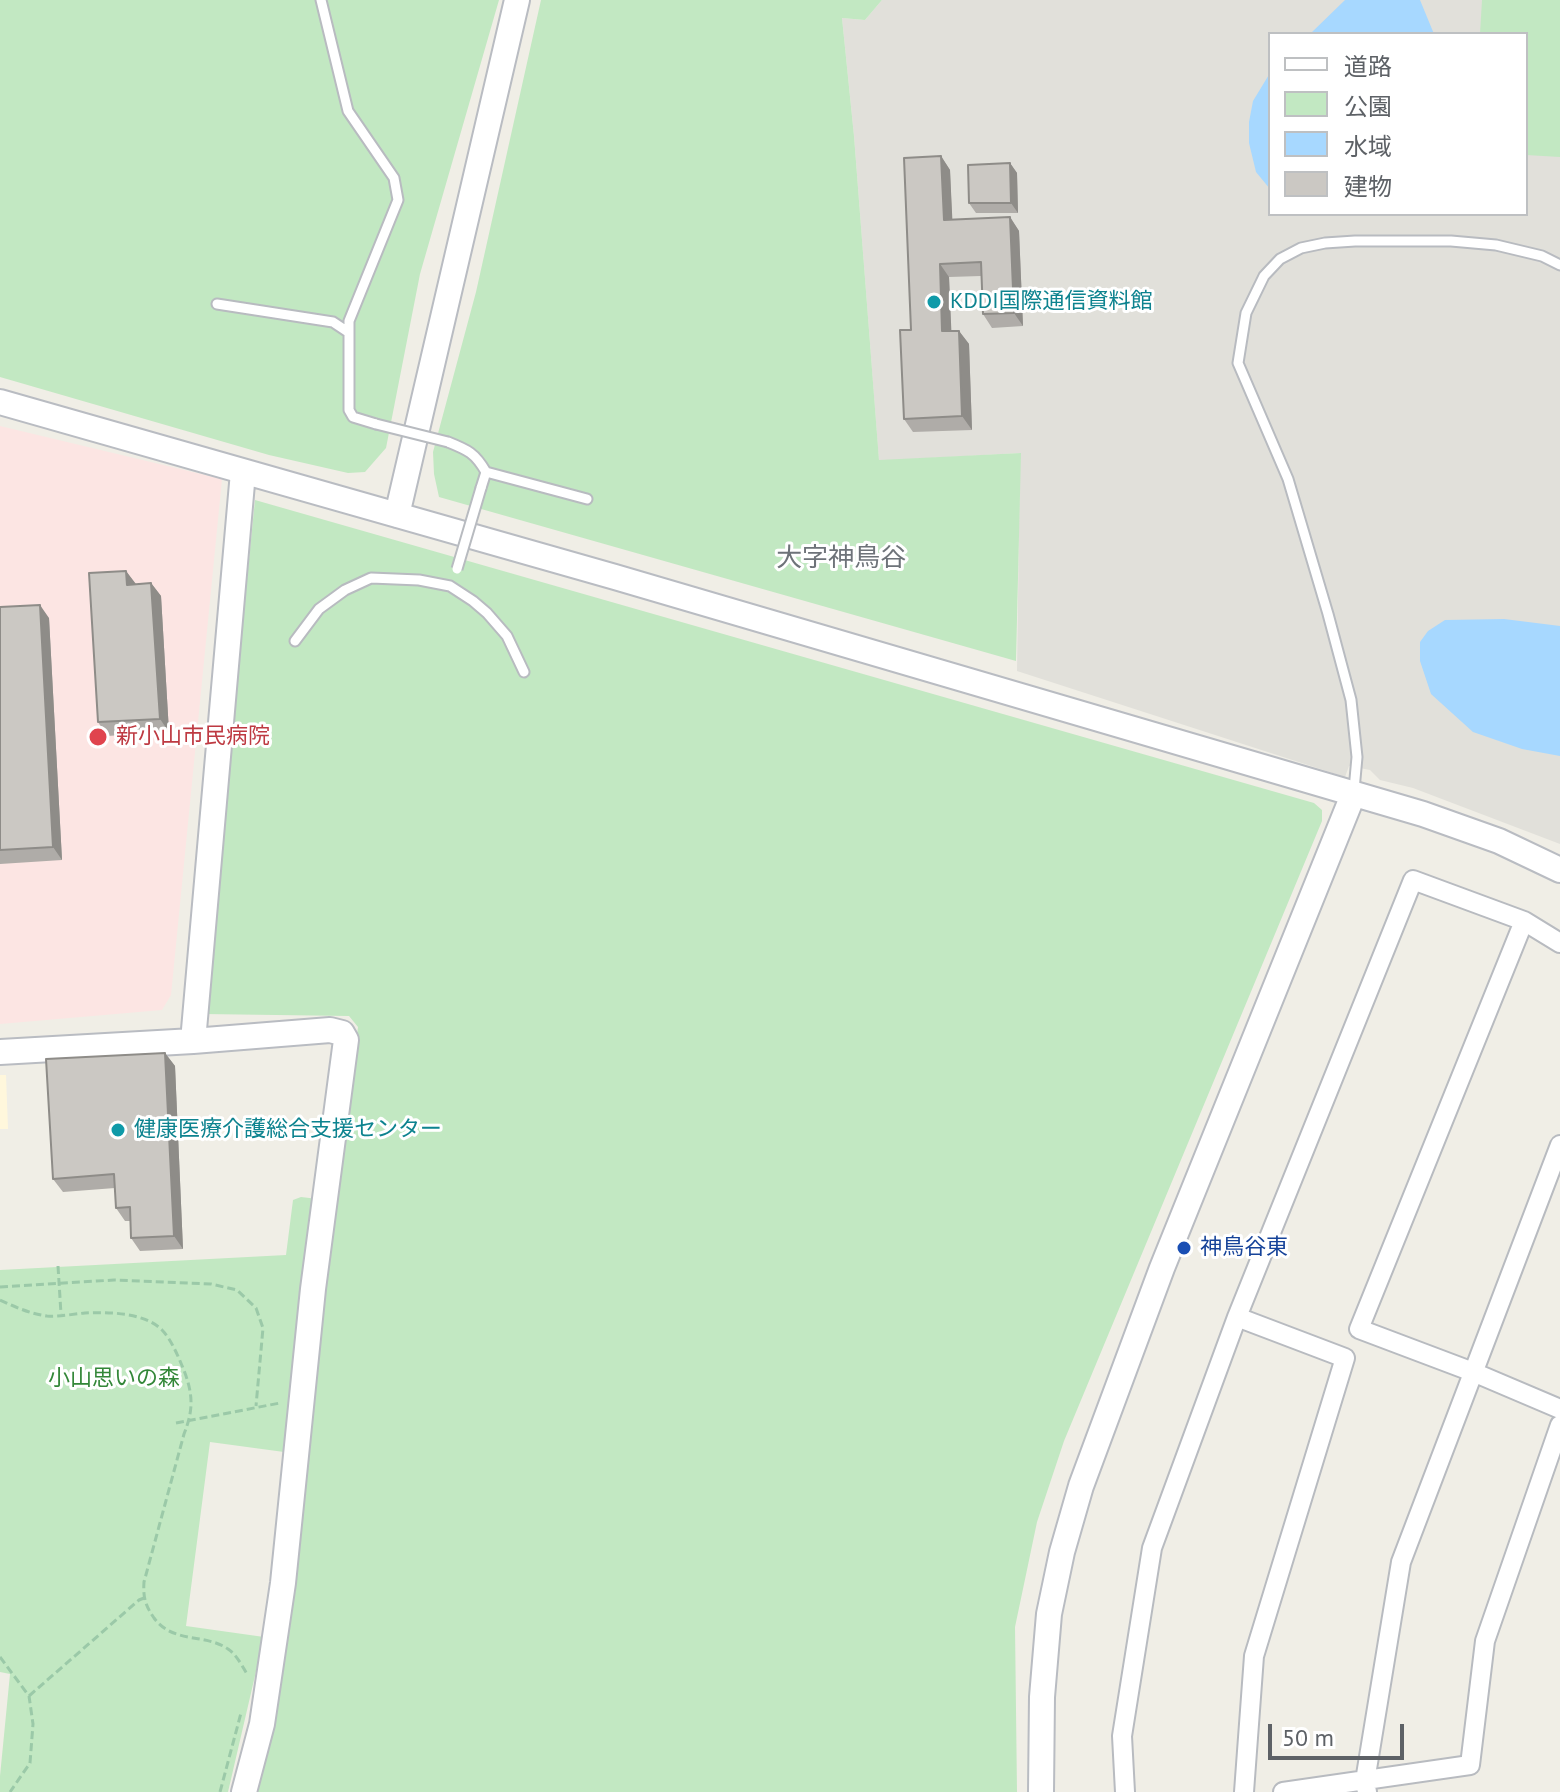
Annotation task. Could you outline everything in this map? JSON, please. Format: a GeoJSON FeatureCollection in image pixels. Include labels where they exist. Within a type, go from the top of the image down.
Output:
{"type":"FeatureCollection","features":[{"type":"Feature","properties":{"kind":"street"},"geometry":{"type":"LineString","coordinates":[[397,515],[517,0]]}},
{"type":"Feature","properties":{"kind":"street"},"geometry":{"type":"LineString","coordinates":[[0,402],[615,577],[1423,814],[1499,841],[1560,870]]}},
{"type":"Feature","properties":{"kind":"street"},"geometry":{"type":"LineString","coordinates":[[193,1041],[243,472]]}},
{"type":"Feature","properties":{"kind":"street"},"geometry":{"type":"LineString","coordinates":[[1041,1792],[1042,1697],[1049,1614],[1062,1552],[1081,1486],[1162,1268],[1353,795]]}},
{"type":"Feature","properties":{"kind":"street"},"geometry":{"type":"LineString","coordinates":[[1125,1792],[1122,1736],[1152,1548],[1237,1317],[1413,880],[1524,921],[1560,943]]}},
{"type":"Feature","properties":{"kind":"street"},"geometry":{"type":"LineString","coordinates":[[1524,921],[1359,1329],[1560,1409]]}},
{"type":"Feature","properties":{"kind":"street"},"geometry":{"type":"LineString","coordinates":[[0,1052],[330,1030],[342,1033],[346,1040],[313,1289],[283,1583],[262,1724],[244,1792]]}},
{"type":"Feature","properties":{"kind":"street"},"geometry":{"type":"LineString","coordinates":[[1366,1786],[1401,1562],[1560,1145]]}},
{"type":"Feature","properties":{"kind":"street"},"geometry":{"type":"LineString","coordinates":[[1237,1317],[1345,1358],[1254,1656],[1244,1792]]}},
{"type":"Feature","properties":{"kind":"street"},"geometry":{"type":"LineString","coordinates":[[1283,1792],[1366,1786],[1470,1765],[1485,1641],[1560,1425]]}},
{"type":"Feature","properties":{"kind":"lane"},"geometry":{"type":"LineString","coordinates":[[321,0],[348,111],[394,178],[398,200],[349,321],[349,410],[353,417],[448,442],[469,451],[486,472],[587,499]]}},
{"type":"Feature","properties":{"kind":"lane"},"geometry":{"type":"LineString","coordinates":[[1353,795],[1357,757],[1351,700],[1288,479],[1238,363],[1246,313],[1264,276],[1280,259],[1301,248],[1325,243],[1451,241],[1496,245],[1542,256],[1560,265]]}},
{"type":"Feature","properties":{"kind":"lane"},"geometry":{"type":"LineString","coordinates":[[217,304],[333,322],[348,332]]}},
{"type":"Feature","properties":{"kind":"lane"},"geometry":{"type":"LineString","coordinates":[[450,586],[486,472]]}},
{"type":"Feature","properties":{"kind":"lane"},"geometry":{"type":"LineString","coordinates":[[295,641],[319,609],[345,590],[371,578],[419,580],[450,586],[487,613],[507,636],[524,672]]}},
{"type":"Feature","properties":{"kind":"path"},"geometry":{"type":"LineString","coordinates":[[58,1266],[61,1315]]}},
{"type":"Feature","properties":{"kind":"path"},"geometry":{"type":"LineString","coordinates":[[0,1287],[114,1280],[211,1284],[237,1290],[256,1308],[263,1328],[256,1406]]}},
{"type":"Feature","properties":{"kind":"path"},"geometry":{"type":"LineString","coordinates":[[0,1300],[42,1315],[122,1314],[149,1321],[163,1330],[190,1388],[192,1414],[144,1582],[144,1598],[163,1629],[232,1651],[248,1676]]}},
{"type":"Feature","properties":{"kind":"path"},"geometry":{"type":"LineString","coordinates":[[176,1423],[289,1402]]}},
{"type":"Feature","properties":{"kind":"path"},"geometry":{"type":"LineString","coordinates":[[29,1696],[144,1598]]}},
{"type":"Feature","properties":{"kind":"path"},"geometry":{"type":"LineString","coordinates":[[0,1657],[29,1696],[33,1724],[30,1763],[10,1792]]}},
{"type":"Feature","properties":{"kind":"path"},"geometry":{"type":"LineString","coordinates":[[220,1792],[244,1700]]}},
{"type":"Feature","properties":{"kind":"shaded area"},"geometry":{"type":"Polygon","coordinates":[[[882,0],[1560,0],[1560,844],[1413,788],[1380,780],[1370,770],[1349,766],[1345,777],[1017,671],[1020,453],[879,461],[842,18],[865,20],[882,0]]]}},
{"type":"Feature","properties":{"kind":"shaded area","name":"新小山市民病院"},"geometry":{"type":"Polygon","coordinates":[[[0,426],[222,479],[171,995],[162,1010],[0,1024],[0,426]]]}},
{"type":"Feature","properties":{"kind":"shaded area"},"geometry":{"type":"Polygon","coordinates":[[[0,1075],[6,1075],[8,1129],[0,1129],[0,1075]]]}},
{"type":"Feature","properties":{"kind":"green space"},"geometry":{"type":"Polygon","coordinates":[[[0,0],[499,0],[420,274],[386,448],[365,472],[348,473],[269,455],[0,377],[0,0]]]}},
{"type":"Feature","properties":{"kind":"green space"},"geometry":{"type":"Polygon","coordinates":[[[541,0],[882,0],[865,20],[842,18],[879,460],[1021,453],[1016,661],[439,497],[433,452],[476,292],[541,0]]]}},
{"type":"Feature","properties":{"kind":"green space"},"geometry":{"type":"Polygon","coordinates":[[[1482,0],[1560,0],[1560,157],[1528,155],[1528,32],[1480,32],[1482,0]]]}},
{"type":"Feature","properties":{"kind":"green space"},"geometry":{"type":"Polygon","coordinates":[[[255,500],[1314,803],[1322,810],[1322,821],[1064,1441],[1037,1522],[1015,1627],[1017,1792],[256,1792],[318,1352],[358,1027],[349,1016],[203,1014],[255,500]]]}},
{"type":"Feature","properties":{"kind":"green space","name":"小山思いの森"},"geometry":{"type":"Polygon","coordinates":[[[301,1197],[318,1199],[284,1452],[210,1442],[186,1626],[264,1637],[228,1792],[0,1792],[10,1674],[0,1672],[0,1270],[286,1255],[293,1200],[301,1197]]]}},
{"type":"Feature","properties":{"kind":"water"},"geometry":{"type":"Polygon","coordinates":[[[1345,0],[1420,0],[1433,32],[1312,32],[1345,0]]]}},
{"type":"Feature","properties":{"kind":"water"},"geometry":{"type":"Polygon","coordinates":[[[1268,76],[1268,187],[1256,172],[1249,143],[1253,101],[1268,76]]]}},
{"type":"Feature","properties":{"kind":"water"},"geometry":{"type":"Polygon","coordinates":[[[1504,619],[1560,626],[1560,756],[1522,749],[1473,732],[1431,694],[1420,661],[1420,642],[1428,631],[1445,620],[1504,619]]]}},
{"type":"Feature","properties":{"kind":"building","name":"KDDI国際通信資料館"},"geometry":{"type":"Polygon","coordinates":[[[941,156],[944,220],[1010,217],[1014,313],[983,314],[981,262],[940,264],[942,331],[959,331],[962,416],[904,419],[900,330],[911,330],[904,158],[941,156]]]}},
{"type":"Feature","properties":{"kind":"building"},"geometry":{"type":"Polygon","coordinates":[[[1010,163],[1011,203],[969,203],[968,165],[1010,163]]]}},
{"type":"Feature","properties":{"kind":"building"},"geometry":{"type":"Polygon","coordinates":[[[126,571],[127,585],[151,583],[160,719],[98,722],[89,573],[126,571]]]}},
{"type":"Feature","properties":{"kind":"building"},"geometry":{"type":"Polygon","coordinates":[[[40,605],[53,847],[0,850],[0,607],[40,605]]]}},
{"type":"Feature","properties":{"kind":"building","name":"健康医療介護総合支援センター"},"geometry":{"type":"Polygon","coordinates":[[[165,1053],[174,1236],[131,1238],[130,1207],[116,1208],[114,1174],[53,1179],[46,1059],[165,1053]]]}},
{"type":"Feature","properties":{"kind":"place","name":"KDDI国際通信資料館"},"geometry":{"type":"Point","coordinates":[934,302]}},
{"type":"Feature","properties":{"kind":"place","name":"新小山市民病院"},"geometry":{"type":"Point","coordinates":[98,737]}},
{"type":"Feature","properties":{"kind":"place","name":"健康医療介護総合支援センター"},"geometry":{"type":"Point","coordinates":[118,1130]}},
{"type":"Feature","properties":{"kind":"place","name":"神鳥谷東"},"geometry":{"type":"Point","coordinates":[1184,1248]}},
{"type":"Feature","properties":{"kind":"district","name":"大字神鳥谷"},"geometry":{"type":"Point","coordinates":[841,559]}}]}
